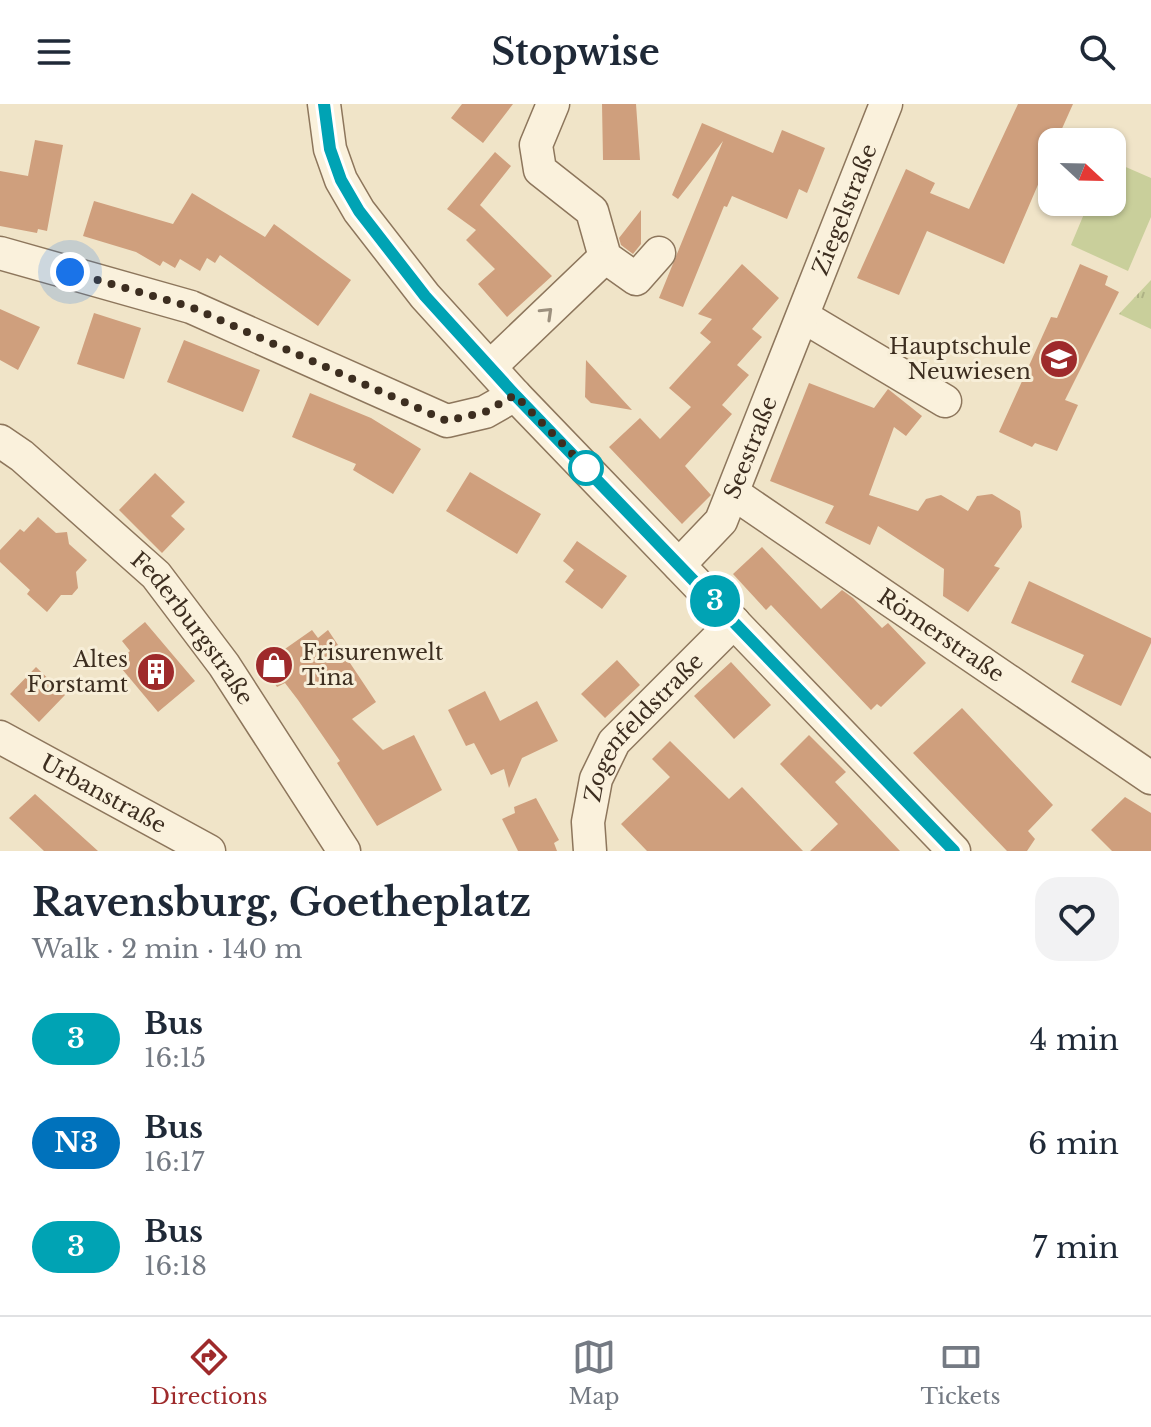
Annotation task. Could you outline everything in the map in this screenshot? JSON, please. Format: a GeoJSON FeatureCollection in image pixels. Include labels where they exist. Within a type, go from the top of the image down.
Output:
{"type":"FeatureCollection","features":[{"type":"Feature","properties":{"kind":"street"},"geometry":{"type":"LineString","coordinates":[[324,104],[330,149],[341,180],[359,211],[425,296],[515,395],[954,851]]}},
{"type":"Feature","properties":{"kind":"street"},"geometry":{"type":"LineString","coordinates":[[553,104],[536,145],[540,170],[592,211],[605,257],[636,279],[659,253]]}},
{"type":"Feature","properties":{"kind":"street","name":"Ziegelstraße"},"geometry":{"type":"LineString","coordinates":[[804,317],[886,104]]}},
{"type":"Feature","properties":{"kind":"street"},"geometry":{"type":"LineString","coordinates":[[0,253],[191,307],[447,421],[485,412],[515,395]]}},
{"type":"Feature","properties":{"kind":"street"},"geometry":{"type":"LineString","coordinates":[[490,367],[605,257]]}},
{"type":"Feature","properties":{"kind":"street"},"geometry":{"type":"LineString","coordinates":[[804,317],[945,401]]}},
{"type":"Feature","properties":{"kind":"street","name":"Seestraße"},"geometry":{"type":"LineString","coordinates":[[679,565],[721,521],[804,317]]}},
{"type":"Feature","properties":{"kind":"street","name":"Federburgstraße"},"geometry":{"type":"LineString","coordinates":[[0,441],[22,456],[156,575],[224,665],[344,851]]}},
{"type":"Feature","properties":{"kind":"street","name":"Römerstraße"},"geometry":{"type":"LineString","coordinates":[[733,493],[1151,778]]}},
{"type":"Feature","properties":{"kind":"street","name":"Zogenfeldstraße"},"geometry":{"type":"LineString","coordinates":[[590,851],[588,822],[596,779],[614,742],[734,622]]}},
{"type":"Feature","properties":{"kind":"street","name":"Urbanstraße"},"geometry":{"type":"LineString","coordinates":[[0,737],[209,851]]}},
{"type":"Feature","properties":{"kind":"green space"},"geometry":{"type":"Polygon","coordinates":[[[1126,167],[1151,178],[1151,217],[1128,271],[1071,245],[1083,216],[1126,216],[1126,167]]]}},
{"type":"Feature","properties":{"kind":"green space"},"geometry":{"type":"Polygon","coordinates":[[[1151,280],[1151,329],[1119,314],[1151,280]]]}},
{"type":"Feature","properties":{"kind":"building"},"geometry":{"type":"Polygon","coordinates":[[[462,104],[513,104],[483,143],[451,118],[462,104]]]}},
{"type":"Feature","properties":{"kind":"building"},"geometry":{"type":"Polygon","coordinates":[[[602,104],[636,104],[640,160],[603,160],[602,104]]]}},
{"type":"Feature","properties":{"kind":"building"},"geometry":{"type":"Polygon","coordinates":[[[1018,104],[1073,104],[1062,128],[1038,128],[1038,185],[1004,264],[927,231],[899,295],[857,278],[906,169],[935,183],[930,193],[969,209],[1018,104]]]}},
{"type":"Feature","properties":{"kind":"building"},"geometry":{"type":"Polygon","coordinates":[[[702,123],[773,153],[782,130],[825,148],[807,193],[799,189],[787,219],[732,196],[727,207],[724,206],[683,307],[659,298],[723,141],[678,199],[672,195],[702,123]]]}},
{"type":"Feature","properties":{"kind":"building"},"geometry":{"type":"Polygon","coordinates":[[[35,140],[63,145],[47,231],[38,229],[37,233],[0,226],[0,171],[28,176],[35,140]]]}},
{"type":"Feature","properties":{"kind":"building"},"geometry":{"type":"Polygon","coordinates":[[[495,152],[511,166],[480,205],[552,276],[507,317],[478,284],[495,269],[466,240],[476,230],[447,209],[495,152]]]}},
{"type":"Feature","properties":{"kind":"building"},"geometry":{"type":"Polygon","coordinates":[[[192,193],[265,237],[274,224],[351,280],[318,326],[220,255],[215,263],[207,258],[200,271],[180,259],[175,268],[163,261],[160,266],[136,252],[83,236],[94,201],[173,224],[192,193]]]}},
{"type":"Feature","properties":{"kind":"building"},"geometry":{"type":"Polygon","coordinates":[[[641,210],[641,244],[633,254],[621,245],[619,238],[641,210]]]}},
{"type":"Feature","properties":{"kind":"building"},"geometry":{"type":"Polygon","coordinates":[[[742,264],[779,298],[752,329],[762,337],[737,365],[749,375],[722,405],[732,414],[685,466],[711,495],[682,524],[609,447],[640,418],[660,439],[691,407],[669,388],[711,342],[700,333],[712,319],[698,314],[742,264]]]}},
{"type":"Feature","properties":{"kind":"building","name":"Hauptschule Neuwiesen"},"geometry":{"type":"Polygon","coordinates":[[[1080,264],[1108,276],[1105,285],[1119,292],[1065,400],[1078,405],[1057,451],[1035,443],[1032,447],[999,432],[1051,317],[1057,318],[1080,264]]]}},
{"type":"Feature","properties":{"kind":"building"},"geometry":{"type":"Polygon","coordinates":[[[0,309],[40,327],[18,370],[0,360],[0,309]]]}},
{"type":"Feature","properties":{"kind":"building"},"geometry":{"type":"Polygon","coordinates":[[[94,313],[141,328],[124,379],[77,364],[94,313]]]}},
{"type":"Feature","properties":{"kind":"building"},"geometry":{"type":"Polygon","coordinates":[[[184,340],[260,370],[243,412],[167,382],[184,340]]]}},
{"type":"Feature","properties":{"kind":"building"},"geometry":{"type":"Polygon","coordinates":[[[586,360],[632,410],[591,403],[585,397],[586,360]]]}},
{"type":"Feature","properties":{"kind":"building"},"geometry":{"type":"Polygon","coordinates":[[[809,383],[874,408],[888,389],[922,416],[906,436],[894,427],[869,495],[918,511],[926,499],[941,495],[968,511],[977,496],[992,494],[1020,511],[1022,527],[994,566],[1000,568],[968,612],[943,596],[944,569],[878,526],[870,545],[825,523],[834,506],[770,481],[809,383]]]}},
{"type":"Feature","properties":{"kind":"building"},"geometry":{"type":"Polygon","coordinates":[[[310,393],[371,418],[421,449],[393,494],[353,470],[356,464],[292,437],[310,393]]]}},
{"type":"Feature","properties":{"kind":"building"},"geometry":{"type":"Polygon","coordinates":[[[470,472],[541,514],[517,554],[446,511],[470,472]]]}},
{"type":"Feature","properties":{"kind":"building"},"geometry":{"type":"Polygon","coordinates":[[[155,473],[185,502],[171,516],[185,529],[162,553],[119,510],[155,473]]]}},
{"type":"Feature","properties":{"kind":"building"},"geometry":{"type":"Polygon","coordinates":[[[38,517],[56,533],[67,532],[69,544],[87,560],[76,572],[78,588],[72,595],[61,595],[47,612],[27,594],[30,590],[0,562],[0,550],[20,529],[24,532],[38,517]]]}},
{"type":"Feature","properties":{"kind":"building"},"geometry":{"type":"Polygon","coordinates":[[[577,541],[627,576],[602,609],[565,582],[574,570],[563,561],[577,541]]]}},
{"type":"Feature","properties":{"kind":"building"},"geometry":{"type":"Polygon","coordinates":[[[762,547],[821,609],[842,590],[882,628],[888,623],[926,663],[881,707],[877,704],[871,710],[771,605],[766,610],[733,574],[762,547]]]}},
{"type":"Feature","properties":{"kind":"building"},"geometry":{"type":"Polygon","coordinates":[[[1029,581],[1151,638],[1121,706],[1071,682],[1084,655],[1011,623],[1029,581]]]}},
{"type":"Feature","properties":{"kind":"building","name":"Altes Forstamt"},"geometry":{"type":"Polygon","coordinates":[[[145,622],[195,681],[158,712],[117,663],[130,651],[122,641],[145,622]]]}},
{"type":"Feature","properties":{"kind":"building"},"geometry":{"type":"Polygon","coordinates":[[[312,630],[318,638],[328,630],[376,702],[352,719],[383,750],[414,735],[442,790],[377,826],[337,763],[340,761],[298,700],[285,683],[277,687],[262,665],[312,630]]]}},
{"type":"Feature","properties":{"kind":"building"},"geometry":{"type":"Polygon","coordinates":[[[617,660],[640,685],[605,718],[581,694],[617,660]]]}},
{"type":"Feature","properties":{"kind":"building"},"geometry":{"type":"Polygon","coordinates":[[[731,662],[771,705],[734,739],[694,696],[731,662]]]}},
{"type":"Feature","properties":{"kind":"building"},"geometry":{"type":"Polygon","coordinates":[[[36,667],[65,695],[39,722],[10,694],[36,667]]]}},
{"type":"Feature","properties":{"kind":"building"},"geometry":{"type":"Polygon","coordinates":[[[485,691],[500,721],[537,701],[558,741],[522,758],[509,788],[504,769],[491,775],[474,743],[466,746],[448,710],[485,691]]]}},
{"type":"Feature","properties":{"kind":"building"},"geometry":{"type":"Polygon","coordinates":[[[962,708],[1053,805],[1028,831],[1035,839],[1027,851],[1007,851],[913,753],[962,708]]]}},
{"type":"Feature","properties":{"kind":"building"},"geometry":{"type":"Polygon","coordinates":[[[809,735],[846,772],[835,782],[900,851],[810,851],[838,824],[780,764],[809,735]]]}},
{"type":"Feature","properties":{"kind":"building"},"geometry":{"type":"Polygon","coordinates":[[[670,741],[729,799],[742,787],[803,851],[647,851],[621,824],[670,777],[652,759],[670,741]]]}},
{"type":"Feature","properties":{"kind":"building"},"geometry":{"type":"Polygon","coordinates":[[[35,794],[98,851],[44,851],[9,818],[35,794]]]}},
{"type":"Feature","properties":{"kind":"building"},"geometry":{"type":"Polygon","coordinates":[[[1125,797],[1151,813],[1151,851],[1112,851],[1091,830],[1125,797]]]}},
{"type":"Feature","properties":{"kind":"building"},"geometry":{"type":"Polygon","coordinates":[[[536,798],[559,840],[554,843],[557,851],[518,851],[502,819],[515,813],[514,807],[536,798]]]}},
{"type":"Feature","properties":{"kind":"bus line","name":"3"},"geometry":{"type":"LineString","coordinates":[[324,104],[330,149],[341,180],[359,211],[425,296],[515,395],[954,851]]}},
{"type":"Feature","properties":{"kind":"place","name":"Hauptschule Neuwiesen"},"geometry":{"type":"Point","coordinates":[1059,359]}},
{"type":"Feature","properties":{"kind":"place","name":"Frisurenwelt Tina"},"geometry":{"type":"Point","coordinates":[274,665]}},
{"type":"Feature","properties":{"kind":"place","name":"Altes Forstamt"},"geometry":{"type":"Point","coordinates":[156,672]}},
{"type":"Feature","properties":{"kind":"route"},"geometry":{"type":"LineString","coordinates":[[70,272],[191,307],[447,421],[485,412],[515,395],[586,468]]}}]}
